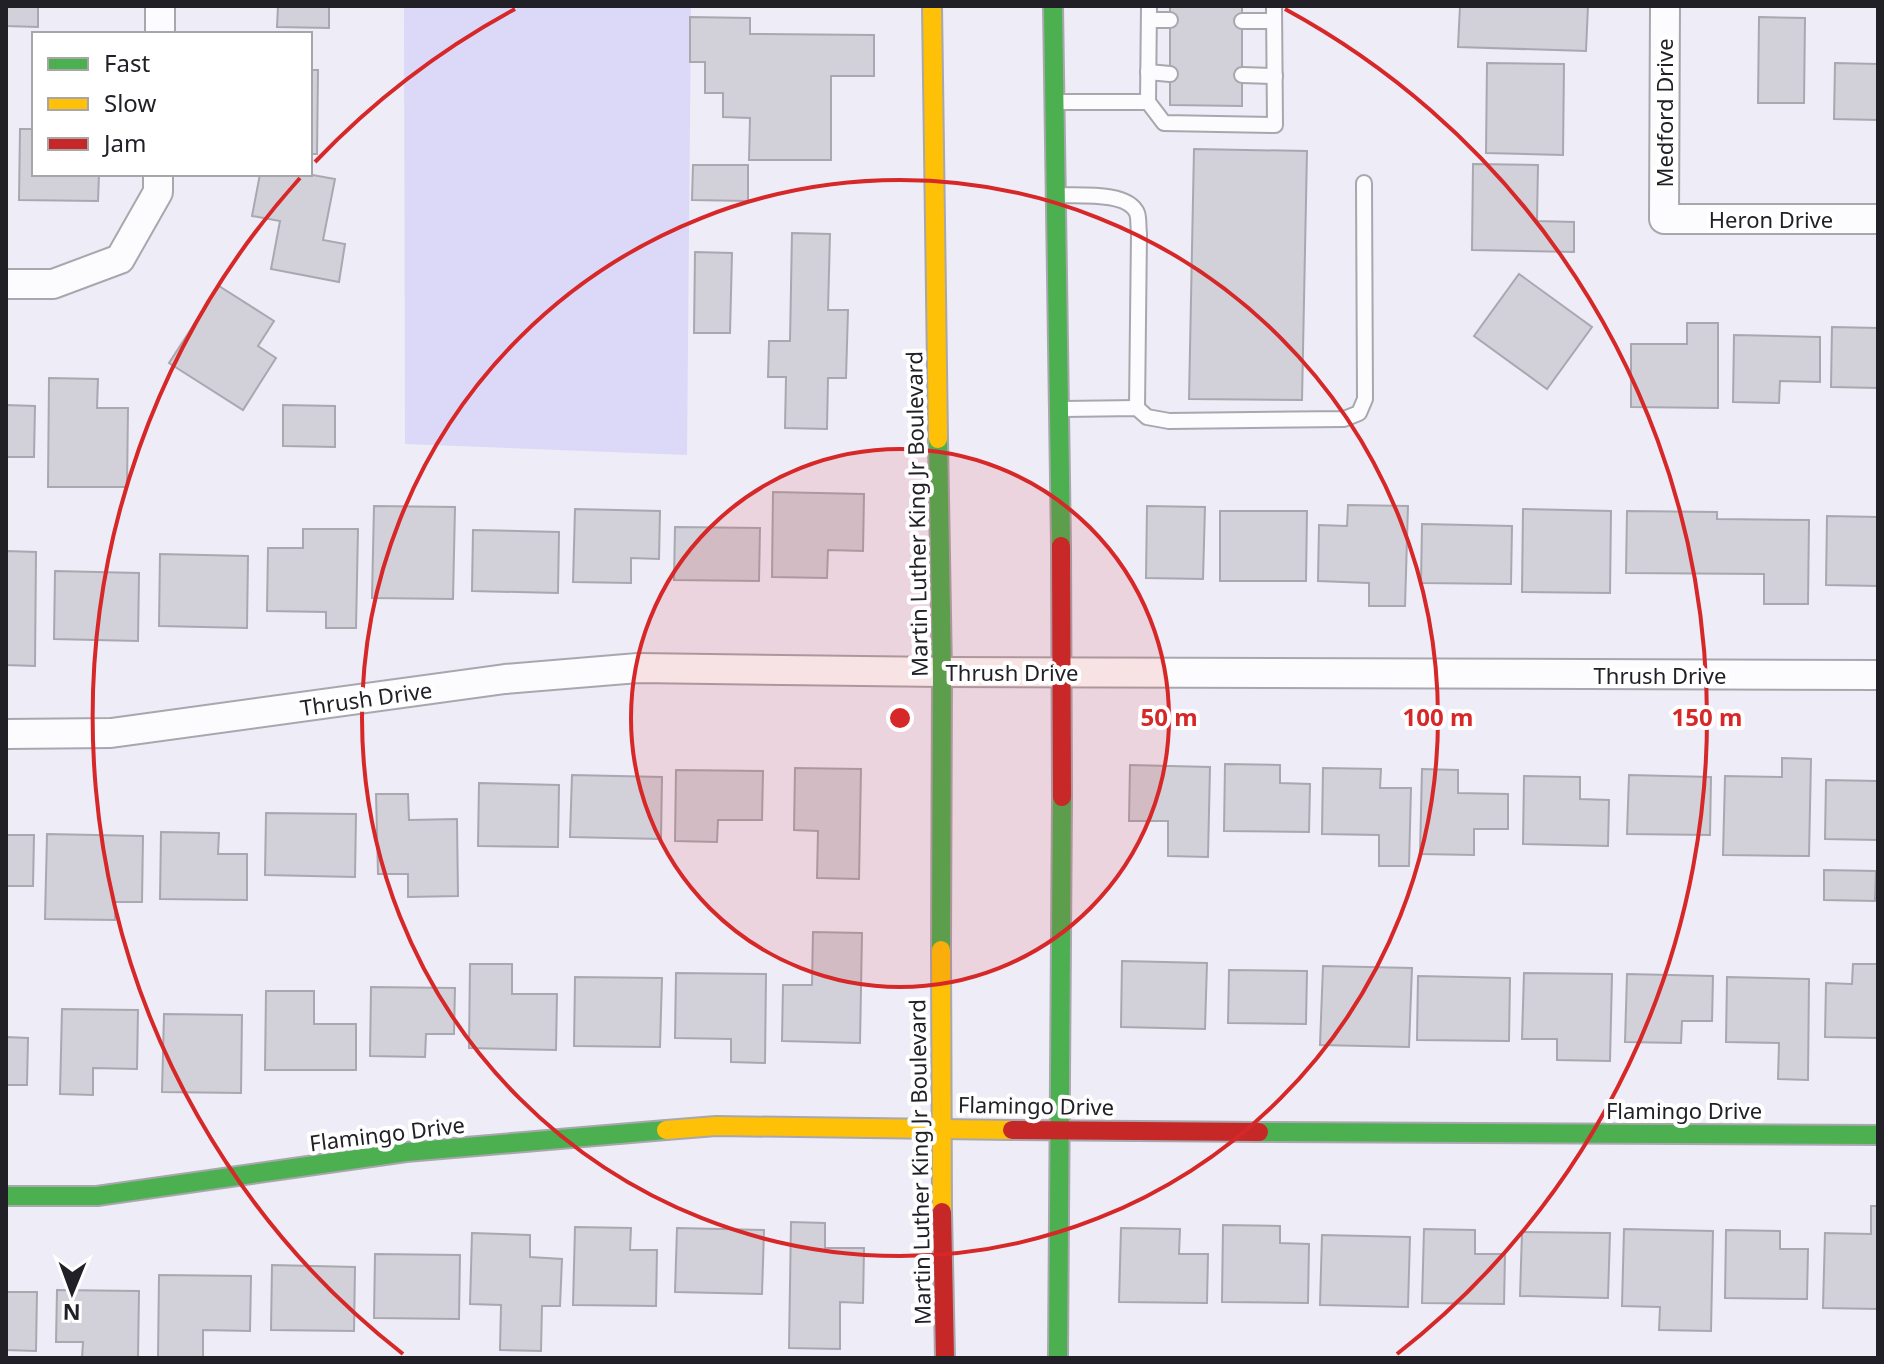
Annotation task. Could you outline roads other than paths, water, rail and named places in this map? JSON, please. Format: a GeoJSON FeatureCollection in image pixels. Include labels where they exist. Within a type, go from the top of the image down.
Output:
{"type":"FeatureCollection","features":[{"type":"Feature","properties":{"kind":"main road","name":"Martin Luther King Jr Boulevard"},"geometry":{"type":"LineString","coordinates":[[932,6],[942,672],[940,1127],[945,1358]]}},
{"type":"Feature","properties":{"kind":"main road"},"geometry":{"type":"LineString","coordinates":[[1053,6],[1063,672],[1058,1358]]}},
{"type":"Feature","properties":{"kind":"main road","name":"Flamingo Drive"},"geometry":{"type":"LineString","coordinates":[[6,1196],[97,1196],[406,1152],[716,1126],[1878,1135]]}},
{"type":"Feature","properties":{"kind":"street"},"geometry":{"type":"LineString","coordinates":[[160,6],[160,32]]}},
{"type":"Feature","properties":{"kind":"street","name":"Medford Drive"},"geometry":{"type":"LineString","coordinates":[[1664,219],[1665,6]]}},
{"type":"Feature","properties":{"kind":"street"},"geometry":{"type":"LineString","coordinates":[[6,284],[53,284],[120,259],[158,192],[158,176]]}},
{"type":"Feature","properties":{"kind":"street","name":"Heron Drive"},"geometry":{"type":"LineString","coordinates":[[1664,219],[1878,219]]}},
{"type":"Feature","properties":{"kind":"street","name":"Thrush Drive"},"geometry":{"type":"LineString","coordinates":[[6,734],[111,733],[505,679],[638,668],[1878,675]]}},
{"type":"Feature","properties":{"kind":"lane"},"geometry":{"type":"LineString","coordinates":[[1170,20],[1149,13],[1148,102],[1164,123],[1275,125],[1274,13],[1242,21]]}},
{"type":"Feature","properties":{"kind":"lane"},"geometry":{"type":"LineString","coordinates":[[1148,72],[1170,74]]}},
{"type":"Feature","properties":{"kind":"lane"},"geometry":{"type":"LineString","coordinates":[[1242,75],[1275,76]]}},
{"type":"Feature","properties":{"kind":"lane"},"geometry":{"type":"LineString","coordinates":[[1054,102],[1148,102]]}},
{"type":"Feature","properties":{"kind":"lane"},"geometry":{"type":"LineString","coordinates":[[1059,409],[1137,408],[1147,417],[1169,421],[1344,419],[1359,413],[1365,399],[1364,183]]}},
{"type":"Feature","properties":{"kind":"lane"},"geometry":{"type":"LineString","coordinates":[[1055,195],[1114,197],[1125,201],[1136,212],[1139,233],[1137,408]]}}]}
